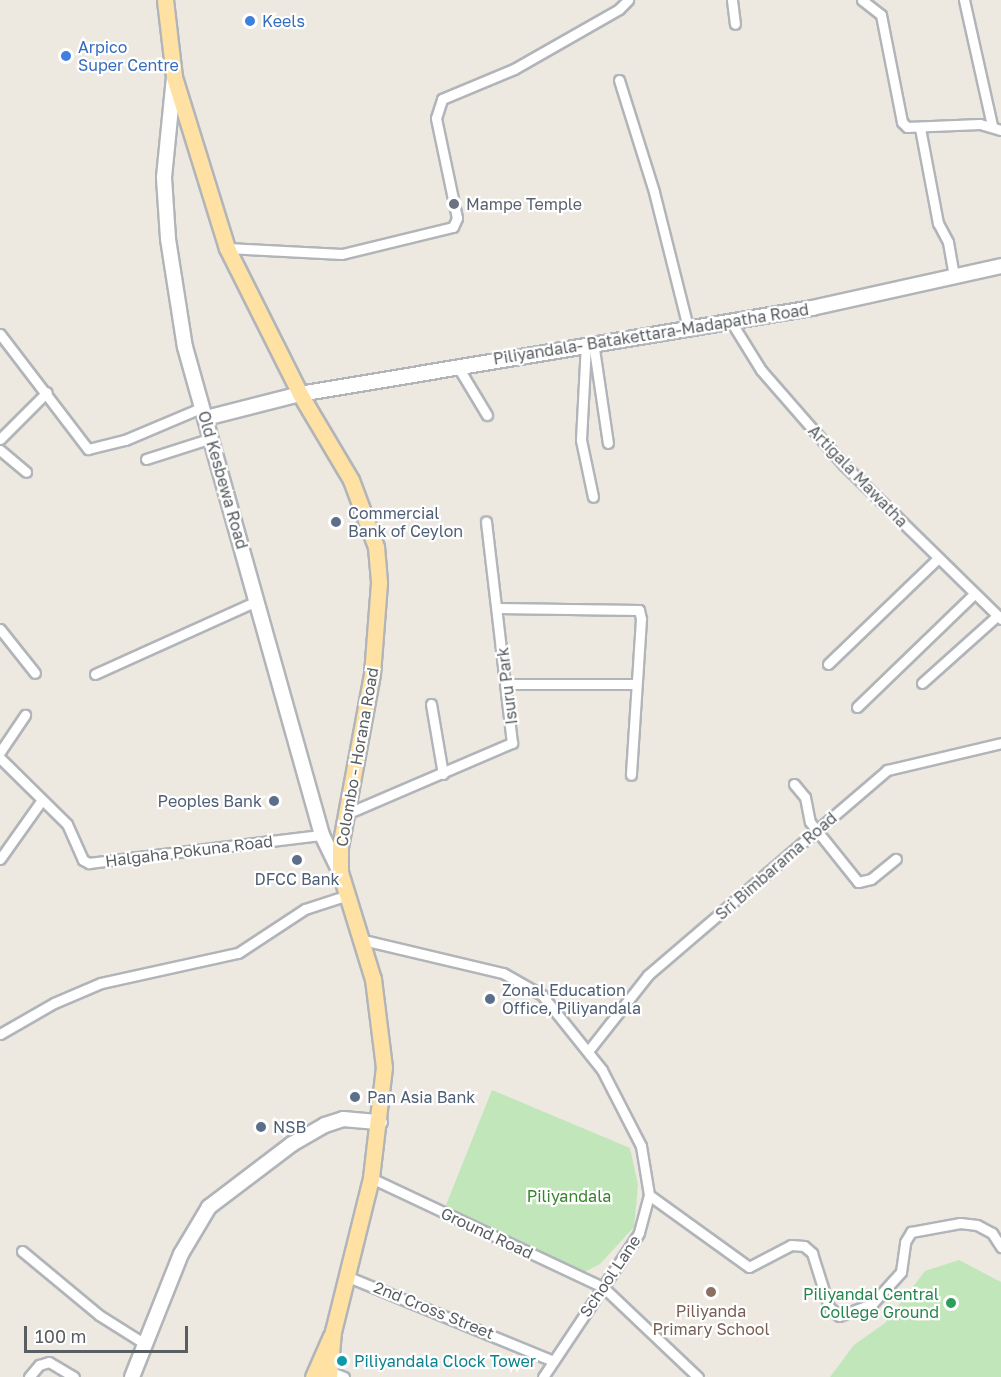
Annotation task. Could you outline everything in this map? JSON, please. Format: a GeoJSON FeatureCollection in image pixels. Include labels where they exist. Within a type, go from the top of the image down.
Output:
{"type":"FeatureCollection","features":[{"type":"Feature","properties":{"kind":"main road","name":"Colombo - Horana Road"},"geometry":{"type":"LineString","coordinates":[[165,0],[174,77],[227,248],[300,394],[351,480],[372,527],[376,547],[379,583],[372,674],[346,814],[339,872],[373,979],[381,1022],[384,1067],[380,1122],[370,1178],[333,1331]]}},
{"type":"Feature","properties":{"kind":"main road"},"geometry":{"type":"LineString","coordinates":[[333,1331],[335,1375]]}},
{"type":"Feature","properties":{"kind":"main road"},"geometry":{"type":"LineString","coordinates":[[313,1377],[333,1331]]}},
{"type":"Feature","properties":{"kind":"street"},"geometry":{"type":"LineString","coordinates":[[227,248],[342,254],[453,227],[457,218],[436,118],[442,99],[514,69],[620,9],[628,0]]}},
{"type":"Feature","properties":{"kind":"street"},"geometry":{"type":"LineString","coordinates":[[732,0],[735,24]]}},
{"type":"Feature","properties":{"kind":"street"},"geometry":{"type":"LineString","coordinates":[[862,0],[881,15],[902,122],[920,128],[992,125],[1001,130]]}},
{"type":"Feature","properties":{"kind":"street"},"geometry":{"type":"LineString","coordinates":[[964,0],[992,125]]}},
{"type":"Feature","properties":{"kind":"street","name":"Old Kesbewa Road"},"geometry":{"type":"LineString","coordinates":[[174,77],[164,178],[168,239],[185,348],[322,835],[339,872]]}},
{"type":"Feature","properties":{"kind":"street"},"geometry":{"type":"LineString","coordinates":[[619,80],[654,192],[688,327]]}},
{"type":"Feature","properties":{"kind":"street"},"geometry":{"type":"LineString","coordinates":[[920,128],[938,223],[948,242],[954,275]]}},
{"type":"Feature","properties":{"kind":"street","name":"Piliyandala- Batakettara-Madapatha Road"},"geometry":{"type":"LineString","coordinates":[[205,413],[589,343],[812,308],[1001,266]]}},
{"type":"Feature","properties":{"kind":"street","name":"Artigala Mawatha"},"geometry":{"type":"LineString","coordinates":[[730,320],[761,370],[844,465],[999,618]]}},
{"type":"Feature","properties":{"kind":"street"},"geometry":{"type":"LineString","coordinates":[[0,334],[84,444],[94,450],[205,413]]}},
{"type":"Feature","properties":{"kind":"street"},"geometry":{"type":"LineString","coordinates":[[589,343],[608,443]]}},
{"type":"Feature","properties":{"kind":"street"},"geometry":{"type":"LineString","coordinates":[[589,343],[581,440],[592,496]]}},
{"type":"Feature","properties":{"kind":"street"},"geometry":{"type":"LineString","coordinates":[[458,367],[487,415]]}},
{"type":"Feature","properties":{"kind":"street"},"geometry":{"type":"LineString","coordinates":[[0,440],[46,392]]}},
{"type":"Feature","properties":{"kind":"street"},"geometry":{"type":"LineString","coordinates":[[146,459],[212,438]]}},
{"type":"Feature","properties":{"kind":"street"},"geometry":{"type":"LineString","coordinates":[[0,450],[26,472]]}},
{"type":"Feature","properties":{"kind":"street","name":"Isuru Park"},"geometry":{"type":"LineString","coordinates":[[346,814],[512,743],[507,684],[486,522]]}},
{"type":"Feature","properties":{"kind":"street"},"geometry":{"type":"LineString","coordinates":[[828,664],[938,558]]}},
{"type":"Feature","properties":{"kind":"street"},"geometry":{"type":"LineString","coordinates":[[857,707],[974,594]]}},
{"type":"Feature","properties":{"kind":"street"},"geometry":{"type":"LineString","coordinates":[[95,674],[257,601]]}},
{"type":"Feature","properties":{"kind":"street"},"geometry":{"type":"LineString","coordinates":[[497,608],[639,610],[631,775]]}},
{"type":"Feature","properties":{"kind":"street"},"geometry":{"type":"LineString","coordinates":[[922,683],[999,618]]}},
{"type":"Feature","properties":{"kind":"street"},"geometry":{"type":"LineString","coordinates":[[0,629],[35,673]]}},
{"type":"Feature","properties":{"kind":"street"},"geometry":{"type":"LineString","coordinates":[[507,684],[636,684]]}},
{"type":"Feature","properties":{"kind":"street"},"geometry":{"type":"LineString","coordinates":[[431,704],[443,774]]}},
{"type":"Feature","properties":{"kind":"street"},"geometry":{"type":"LineString","coordinates":[[0,752],[25,715]]}},
{"type":"Feature","properties":{"kind":"street","name":"Sri Bimbarama Road"},"geometry":{"type":"LineString","coordinates":[[589,1050],[648,975],[887,770],[1001,743]]}},
{"type":"Feature","properties":{"kind":"street","name":"Halgaha Pokuna Road"},"geometry":{"type":"LineString","coordinates":[[0,758],[41,801],[67,824],[82,860],[88,863],[322,835]]}},
{"type":"Feature","properties":{"kind":"street"},"geometry":{"type":"LineString","coordinates":[[794,784],[805,797],[810,822],[858,882],[871,879],[896,859]]}},
{"type":"Feature","properties":{"kind":"street"},"geometry":{"type":"LineString","coordinates":[[0,859],[41,801]]}},
{"type":"Feature","properties":{"kind":"street"},"geometry":{"type":"LineString","coordinates":[[0,1034],[54,1003],[101,983],[238,953],[304,909],[345,896]]}},
{"type":"Feature","properties":{"kind":"street","name":"School Lane"},"geometry":{"type":"LineString","coordinates":[[359,939],[518,979],[542,995],[589,1050],[620,1097],[641,1146],[649,1195],[639,1233],[543,1377]]}},
{"type":"Feature","properties":{"kind":"street"},"geometry":{"type":"LineString","coordinates":[[132,1377],[192,1231],[209,1207],[283,1150],[325,1125],[343,1119],[380,1122]]}},
{"type":"Feature","properties":{"kind":"street","name":"Ground Road"},"geometry":{"type":"LineString","coordinates":[[370,1178],[603,1287],[698,1377]]}},
{"type":"Feature","properties":{"kind":"street"},"geometry":{"type":"LineString","coordinates":[[649,1195],[749,1267],[791,1245],[804,1246],[812,1253],[829,1307],[839,1316],[872,1304],[901,1272],[905,1242],[911,1232],[960,1223],[977,1225],[992,1233],[1001,1247]]}},
{"type":"Feature","properties":{"kind":"street"},"geometry":{"type":"LineString","coordinates":[[22,1251],[99,1315],[145,1344]]}},
{"type":"Feature","properties":{"kind":"street","name":"2nd Cross Street"},"geometry":{"type":"LineString","coordinates":[[346,1276],[553,1361]]}},
{"type":"Feature","properties":{"kind":"street"},"geometry":{"type":"LineString","coordinates":[[29,1377],[39,1365],[50,1362],[74,1377]]}},
{"type":"Feature","properties":{"kind":"green space","name":"Piliyandala"},"geometry":{"type":"Polygon","coordinates":[[[492,1090],[630,1148],[638,1185],[634,1227],[600,1264],[577,1276],[444,1210],[492,1090]]]}},
{"type":"Feature","properties":{"kind":"green space","name":"Piliyandal Central College Ground"},"geometry":{"type":"Polygon","coordinates":[[[959,1260],[1001,1282],[1001,1377],[830,1377],[854,1345],[885,1323],[925,1271],[959,1260]]]}},
{"type":"Feature","properties":{"kind":"place","name":"Keels"},"geometry":{"type":"Point","coordinates":[250,21]}},
{"type":"Feature","properties":{"kind":"place","name":"Arpico Super Centre"},"geometry":{"type":"Point","coordinates":[66,56]}},
{"type":"Feature","properties":{"kind":"place","name":"Mampe Temple"},"geometry":{"type":"Point","coordinates":[454,204]}},
{"type":"Feature","properties":{"kind":"place","name":"Commercial Bank of Ceylon"},"geometry":{"type":"Point","coordinates":[336,522]}},
{"type":"Feature","properties":{"kind":"place","name":"Peoples Bank"},"geometry":{"type":"Point","coordinates":[274,801]}},
{"type":"Feature","properties":{"kind":"place","name":"DFCC Bank"},"geometry":{"type":"Point","coordinates":[297,860]}},
{"type":"Feature","properties":{"kind":"place","name":"Zonal Education Office, Piliyandala"},"geometry":{"type":"Point","coordinates":[490,999]}},
{"type":"Feature","properties":{"kind":"place","name":"Pan Asia Bank"},"geometry":{"type":"Point","coordinates":[355,1097]}},
{"type":"Feature","properties":{"kind":"place","name":"NSB"},"geometry":{"type":"Point","coordinates":[261,1127]}},
{"type":"Feature","properties":{"kind":"place","name":"Piliyanda Primary School"},"geometry":{"type":"Point","coordinates":[711,1292]}},
{"type":"Feature","properties":{"kind":"place","name":"Piliyandal Central College Ground"},"geometry":{"type":"Point","coordinates":[951,1303]}},
{"type":"Feature","properties":{"kind":"place","name":"Piliyandala Clock Tower"},"geometry":{"type":"Point","coordinates":[342,1361]}}]}
